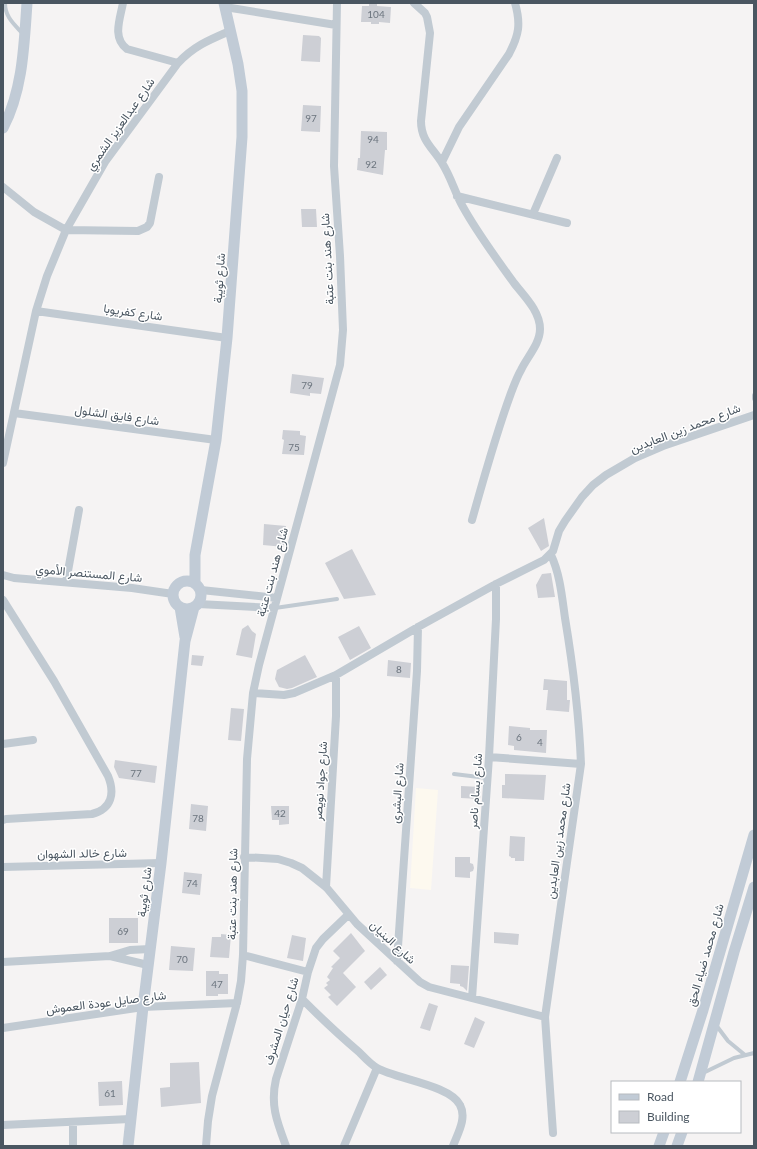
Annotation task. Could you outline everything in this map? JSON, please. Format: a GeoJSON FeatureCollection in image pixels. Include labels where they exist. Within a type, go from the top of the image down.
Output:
{"type":"FeatureCollection","features":[{"type":"Feature","properties":{"kind":"street"},"geometry":{"type":"LineString","coordinates":[[3,128],[10,113],[18,87],[28,3]]}},
{"type":"Feature","properties":{"kind":"street"},"geometry":{"type":"LineString","coordinates":[[123,3],[117,34],[123,46],[127,49],[178,63]]}},
{"type":"Feature","properties":{"kind":"street","name":"شارع هند بنت عتبة"},"geometry":{"type":"LineString","coordinates":[[206,1146],[212,1096],[237,1003],[241,981],[247,759],[253,693],[274,608],[340,365],[343,330],[334,166],[337,3]]}},
{"type":"Feature","properties":{"kind":"street"},"geometry":{"type":"LineString","coordinates":[[414,3],[425,13],[430,33],[421,121],[422,133],[428,145],[442,162],[458,196],[483,239],[532,307],[539,320],[540,330],[538,340],[520,371],[509,400],[491,450],[472,520]]}},
{"type":"Feature","properties":{"kind":"street"},"geometry":{"type":"LineString","coordinates":[[442,162],[459,127],[510,54],[518,35],[519,24],[515,3]]}},
{"type":"Feature","properties":{"kind":"street"},"geometry":{"type":"LineString","coordinates":[[225,5],[336,25]]}},
{"type":"Feature","properties":{"kind":"street","name":"شارع ثويبة"},"geometry":{"type":"LineString","coordinates":[[198,586],[196,555],[216,440],[227,338],[243,114],[242,91],[238,64],[225,5]]}},
{"type":"Feature","properties":{"kind":"street","name":"شارع عبدالعزيز الشمري"},"geometry":{"type":"LineString","coordinates":[[3,463],[36,311],[47,276],[66,230],[105,162],[178,63],[199,45],[230,31]]}},
{"type":"Feature","properties":{"kind":"street"},"geometry":{"type":"LineString","coordinates":[[533,214],[556,158]]}},
{"type":"Feature","properties":{"kind":"street"},"geometry":{"type":"LineString","coordinates":[[3,187],[34,212],[66,230],[138,231],[147,228],[150,223],[159,177]]}},
{"type":"Feature","properties":{"kind":"street"},"geometry":{"type":"LineString","coordinates":[[458,196],[567,223]]}},
{"type":"Feature","properties":{"kind":"street","name":"شارع كفريوبا"},"geometry":{"type":"LineString","coordinates":[[36,311],[227,338]]}},
{"type":"Feature","properties":{"kind":"street","name":"شارع فايق الشلول"},"geometry":{"type":"LineString","coordinates":[[14,413],[216,440]]}},
{"type":"Feature","properties":{"kind":"street","name":"شارع محمد زين العابدين"},"geometry":{"type":"LineString","coordinates":[[553,1133],[545,1017],[581,764],[580,738],[571,657],[558,573],[551,555],[565,521],[582,497],[593,485],[606,475],[635,458],[663,446],[754,415]]}},
{"type":"Feature","properties":{"kind":"street"},"geometry":{"type":"LineString","coordinates":[[66,582],[79,510]]}},
{"type":"Feature","properties":{"kind":"street","name":"شارع ثويبة"},"geometry":{"type":"LineString","coordinates":[[181,582],[196,555]]}},
{"type":"Feature","properties":{"kind":"street"},"geometry":{"type":"LineString","coordinates":[[253,693],[277,695],[294,693],[336,676],[418,627],[551,555]]}},
{"type":"Feature","properties":{"kind":"street","name":"شارع المستنصر الأموي"},"geometry":{"type":"LineString","coordinates":[[3,575],[14,578],[132,588],[173,594]]}},
{"type":"Feature","properties":{"kind":"street"},"geometry":{"type":"LineString","coordinates":[[274,608],[196,606],[189,609],[180,607],[174,599],[173,594],[177,585],[181,582],[190,581],[198,586],[277,598]]}},
{"type":"Feature","properties":{"kind":"street","name":"شارع بسام ناصر"},"geometry":{"type":"LineString","coordinates":[[472,998],[489,758],[497,612],[496,584]]}},
{"type":"Feature","properties":{"kind":"street"},"geometry":{"type":"LineString","coordinates":[[196,606],[201,600],[198,586]]}},
{"type":"Feature","properties":{"kind":"street"},"geometry":{"type":"LineString","coordinates":[[3,600],[54,681],[108,776],[112,788],[109,802],[102,810],[92,814],[3,820]]}},
{"type":"Feature","properties":{"kind":"street","name":"شارع ثويبة"},"geometry":{"type":"LineString","coordinates":[[128,1146],[185,641],[196,606]]}},
{"type":"Feature","properties":{"kind":"street","name":"شارع ثويبة"},"geometry":{"type":"LineString","coordinates":[[180,607],[185,641]]}},
{"type":"Feature","properties":{"kind":"street","name":"شارع البشرى"},"geometry":{"type":"LineString","coordinates":[[396,961],[417,671],[418,627]]}},
{"type":"Feature","properties":{"kind":"street","name":"شارع جواد نويصر"},"geometry":{"type":"LineString","coordinates":[[326,887],[336,716],[336,676]]}},
{"type":"Feature","properties":{"kind":"street"},"geometry":{"type":"LineString","coordinates":[[3,744],[33,740]]}},
{"type":"Feature","properties":{"kind":"street"},"geometry":{"type":"LineString","coordinates":[[489,758],[581,764]]}},
{"type":"Feature","properties":{"kind":"street","name":"شارع محمد ضياء الحق"},"geometry":{"type":"LineString","coordinates":[[680,1081],[703,1010],[754,835]]}},
{"type":"Feature","properties":{"kind":"street","name":"شارع البنيان"},"geometry":{"type":"LineString","coordinates":[[244,857],[278,859],[302,868],[326,887],[348,915],[414,978],[429,987],[545,1017]]}},
{"type":"Feature","properties":{"kind":"street","name":"شارع خالد الشهوان"},"geometry":{"type":"LineString","coordinates":[[3,867],[161,863]]}},
{"type":"Feature","properties":{"kind":"street"},"geometry":{"type":"LineString","coordinates":[[699,1078],[734,952],[754,887]]}},
{"type":"Feature","properties":{"kind":"street","name":"شارع حيان المشرف"},"geometry":{"type":"LineString","coordinates":[[286,1146],[274,1114],[273,1089],[302,1000],[313,954],[319,943],[348,915]]}},
{"type":"Feature","properties":{"kind":"street"},"geometry":{"type":"LineString","coordinates":[[3,962],[110,956],[130,950],[150,949]]}},
{"type":"Feature","properties":{"kind":"street"},"geometry":{"type":"LineString","coordinates":[[242,955],[308,972]]}},
{"type":"Feature","properties":{"kind":"street"},"geometry":{"type":"LineString","coordinates":[[110,956],[148,965]]}},
{"type":"Feature","properties":{"kind":"street"},"geometry":{"type":"LineString","coordinates":[[302,1000],[332,1029],[377,1068],[430,1086],[457,1100],[463,1112],[463,1120],[453,1146]]}},
{"type":"Feature","properties":{"kind":"street","name":"شارع صايل عودة العموش"},"geometry":{"type":"LineString","coordinates":[[3,1028],[143,1007],[237,1003]]}},
{"type":"Feature","properties":{"kind":"street"},"geometry":{"type":"LineString","coordinates":[[344,1146],[377,1068]]}},
{"type":"Feature","properties":{"kind":"street"},"geometry":{"type":"LineString","coordinates":[[3,1125],[130,1118]]}},
{"type":"Feature","properties":{"kind":"street"},"geometry":{"type":"LineString","coordinates":[[73,1122],[73,1146]]}},
{"type":"Feature","properties":{"kind":"street"},"geometry":{"type":"LineString","coordinates":[[659,1146],[664,1133]]}},
{"type":"Feature","properties":{"kind":"street"},"geometry":{"type":"LineString","coordinates":[[677,1146],[682,1133]]}},
{"type":"Feature","properties":{"kind":"lane"},"geometry":{"type":"LineString","coordinates":[[5,3],[5,10],[8,18],[25,36]]}},
{"type":"Feature","properties":{"kind":"lane"},"geometry":{"type":"LineString","coordinates":[[274,608],[337,599]]}},
{"type":"Feature","properties":{"kind":"lane"},"geometry":{"type":"LineString","coordinates":[[454,774],[487,778]]}},
{"type":"Feature","properties":{"kind":"lane"},"geometry":{"type":"LineString","coordinates":[[715,1023],[728,1041],[745,1055]]}},
{"type":"Feature","properties":{"kind":"lane"},"geometry":{"type":"LineString","coordinates":[[699,1078],[723,1063],[754,1053]]}},
{"type":"Feature","properties":{"kind":"shaded area"},"geometry":{"type":"Polygon","coordinates":[[[416,788],[438,790],[431,890],[410,888],[416,788]]]}},
{"type":"Feature","properties":{"kind":"building"},"geometry":{"type":"Polygon","coordinates":[[[369,4],[391,7],[390,23],[379,22],[379,24],[371,24],[371,22],[361,22],[362,6],[369,6],[369,4]]]}},
{"type":"Feature","properties":{"kind":"building"},"geometry":{"type":"Polygon","coordinates":[[[303,35],[319,36],[321,38],[320,62],[301,61],[303,35]]]}},
{"type":"Feature","properties":{"kind":"building"},"geometry":{"type":"Polygon","coordinates":[[[303,105],[321,106],[320,132],[301,131],[303,105]]]}},
{"type":"Feature","properties":{"kind":"building"},"geometry":{"type":"Polygon","coordinates":[[[361,131],[387,132],[387,150],[385,150],[383,175],[357,170],[358,158],[360,158],[361,131]]]}},
{"type":"Feature","properties":{"kind":"building"},"geometry":{"type":"Polygon","coordinates":[[[301,209],[316,209],[317,227],[302,227],[301,209]]]}},
{"type":"Feature","properties":{"kind":"building"},"geometry":{"type":"Polygon","coordinates":[[[292,374],[324,378],[321,394],[310,393],[310,396],[290,393],[292,374]]]}},
{"type":"Feature","properties":{"kind":"building"},"geometry":{"type":"Polygon","coordinates":[[[283,430],[300,431],[300,435],[306,436],[304,455],[282,454],[284,440],[282,439],[283,430]]]}},
{"type":"Feature","properties":{"kind":"building"},"geometry":{"type":"Polygon","coordinates":[[[544,518],[549,546],[541,551],[528,528],[544,518]]]}},
{"type":"Feature","properties":{"kind":"building"},"geometry":{"type":"Polygon","coordinates":[[[264,524],[286,526],[284,547],[263,545],[264,524]]]}},
{"type":"Feature","properties":{"kind":"building"},"geometry":{"type":"Polygon","coordinates":[[[352,549],[376,595],[344,599],[325,563],[352,549]]]}},
{"type":"Feature","properties":{"kind":"building"},"geometry":{"type":"Polygon","coordinates":[[[551,573],[555,597],[538,598],[536,585],[542,574],[551,573]]]}},
{"type":"Feature","properties":{"kind":"building"},"geometry":{"type":"Polygon","coordinates":[[[248,625],[256,634],[252,658],[236,655],[242,629],[248,625]]]}},
{"type":"Feature","properties":{"kind":"building"},"geometry":{"type":"Polygon","coordinates":[[[359,626],[371,648],[350,660],[338,637],[359,626]]]}},
{"type":"Feature","properties":{"kind":"building"},"geometry":{"type":"Polygon","coordinates":[[[192,655],[204,656],[202,666],[191,665],[192,655]]]}},
{"type":"Feature","properties":{"kind":"building"},"geometry":{"type":"Polygon","coordinates":[[[305,655],[317,677],[292,688],[287,689],[279,687],[275,679],[277,670],[305,655]]]}},
{"type":"Feature","properties":{"kind":"building"},"geometry":{"type":"Polygon","coordinates":[[[388,660],[411,663],[410,678],[387,676],[388,660]]]}},
{"type":"Feature","properties":{"kind":"building"},"geometry":{"type":"Polygon","coordinates":[[[544,679],[567,681],[567,700],[570,700],[569,712],[546,710],[548,690],[543,690],[544,679]]]}},
{"type":"Feature","properties":{"kind":"building"},"geometry":{"type":"Polygon","coordinates":[[[231,708],[244,709],[241,741],[228,740],[231,708]]]}},
{"type":"Feature","properties":{"kind":"building"},"geometry":{"type":"Polygon","coordinates":[[[509,726],[530,728],[530,730],[547,730],[546,753],[514,750],[514,746],[508,745],[509,726]]]}},
{"type":"Feature","properties":{"kind":"building"},"geometry":{"type":"Polygon","coordinates":[[[115,760],[157,766],[155,783],[119,778],[114,767],[115,760]]]}},
{"type":"Feature","properties":{"kind":"building"},"geometry":{"type":"Polygon","coordinates":[[[505,774],[546,775],[544,800],[502,798],[502,785],[505,785],[505,774]]]}},
{"type":"Feature","properties":{"kind":"building"},"geometry":{"type":"Polygon","coordinates":[[[461,786],[481,787],[480,799],[461,798],[461,786]]]}},
{"type":"Feature","properties":{"kind":"building"},"geometry":{"type":"Polygon","coordinates":[[[191,804],[208,806],[206,831],[189,829],[191,804]]]}},
{"type":"Feature","properties":{"kind":"building"},"geometry":{"type":"Polygon","coordinates":[[[271,806],[289,806],[289,824],[279,825],[279,820],[272,820],[271,806]]]}},
{"type":"Feature","properties":{"kind":"building"},"geometry":{"type":"Polygon","coordinates":[[[510,836],[525,837],[524,861],[515,861],[515,858],[511,858],[509,856],[510,836]]]}},
{"type":"Feature","properties":{"kind":"building"},"geometry":{"type":"Polygon","coordinates":[[[455,857],[470,857],[470,863],[473,864],[474,868],[473,871],[470,872],[470,878],[455,877],[455,857]]]}},
{"type":"Feature","properties":{"kind":"building"},"geometry":{"type":"Polygon","coordinates":[[[184,872],[202,874],[200,895],[182,893],[184,872]]]}},
{"type":"Feature","properties":{"kind":"building"},"geometry":{"type":"Polygon","coordinates":[[[109,918],[138,918],[138,943],[109,943],[109,918]]]}},
{"type":"Feature","properties":{"kind":"building"},"geometry":{"type":"Polygon","coordinates":[[[494,932],[519,934],[518,945],[494,943],[494,932]]]}},
{"type":"Feature","properties":{"kind":"building"},"geometry":{"type":"Polygon","coordinates":[[[351,933],[365,951],[343,973],[356,987],[337,1006],[328,997],[331,995],[324,988],[328,985],[326,983],[330,980],[327,977],[333,968],[331,967],[340,958],[333,951],[351,933]]]}},
{"type":"Feature","properties":{"kind":"building"},"geometry":{"type":"Polygon","coordinates":[[[221,934],[231,935],[229,958],[210,957],[212,937],[221,937],[221,934]]]}},
{"type":"Feature","properties":{"kind":"building"},"geometry":{"type":"Polygon","coordinates":[[[292,935],[306,938],[303,961],[287,958],[292,935]]]}},
{"type":"Feature","properties":{"kind":"building"},"geometry":{"type":"Polygon","coordinates":[[[171,946],[195,948],[193,971],[169,970],[171,946]]]}},
{"type":"Feature","properties":{"kind":"building"},"geometry":{"type":"Polygon","coordinates":[[[451,965],[469,966],[467,991],[460,986],[460,984],[450,983],[451,965]]]}},
{"type":"Feature","properties":{"kind":"building"},"geometry":{"type":"Polygon","coordinates":[[[380,967],[387,975],[371,990],[364,982],[380,967]]]}},
{"type":"Feature","properties":{"kind":"building"},"geometry":{"type":"Polygon","coordinates":[[[206,971],[219,971],[219,974],[228,974],[228,994],[206,996],[206,971]]]}},
{"type":"Feature","properties":{"kind":"building"},"geometry":{"type":"Polygon","coordinates":[[[429,1003],[438,1006],[430,1031],[420,1028],[429,1003]]]}},
{"type":"Feature","properties":{"kind":"building"},"geometry":{"type":"Polygon","coordinates":[[[475,1017],[485,1022],[474,1048],[464,1044],[475,1017]]]}},
{"type":"Feature","properties":{"kind":"building"},"geometry":{"type":"Polygon","coordinates":[[[199,1062],[201,1103],[161,1107],[160,1088],[170,1087],[170,1063],[199,1062]]]}},
{"type":"Feature","properties":{"kind":"building"},"geometry":{"type":"Polygon","coordinates":[[[122,1081],[123,1105],[99,1106],[98,1082],[122,1081]]]}}]}
